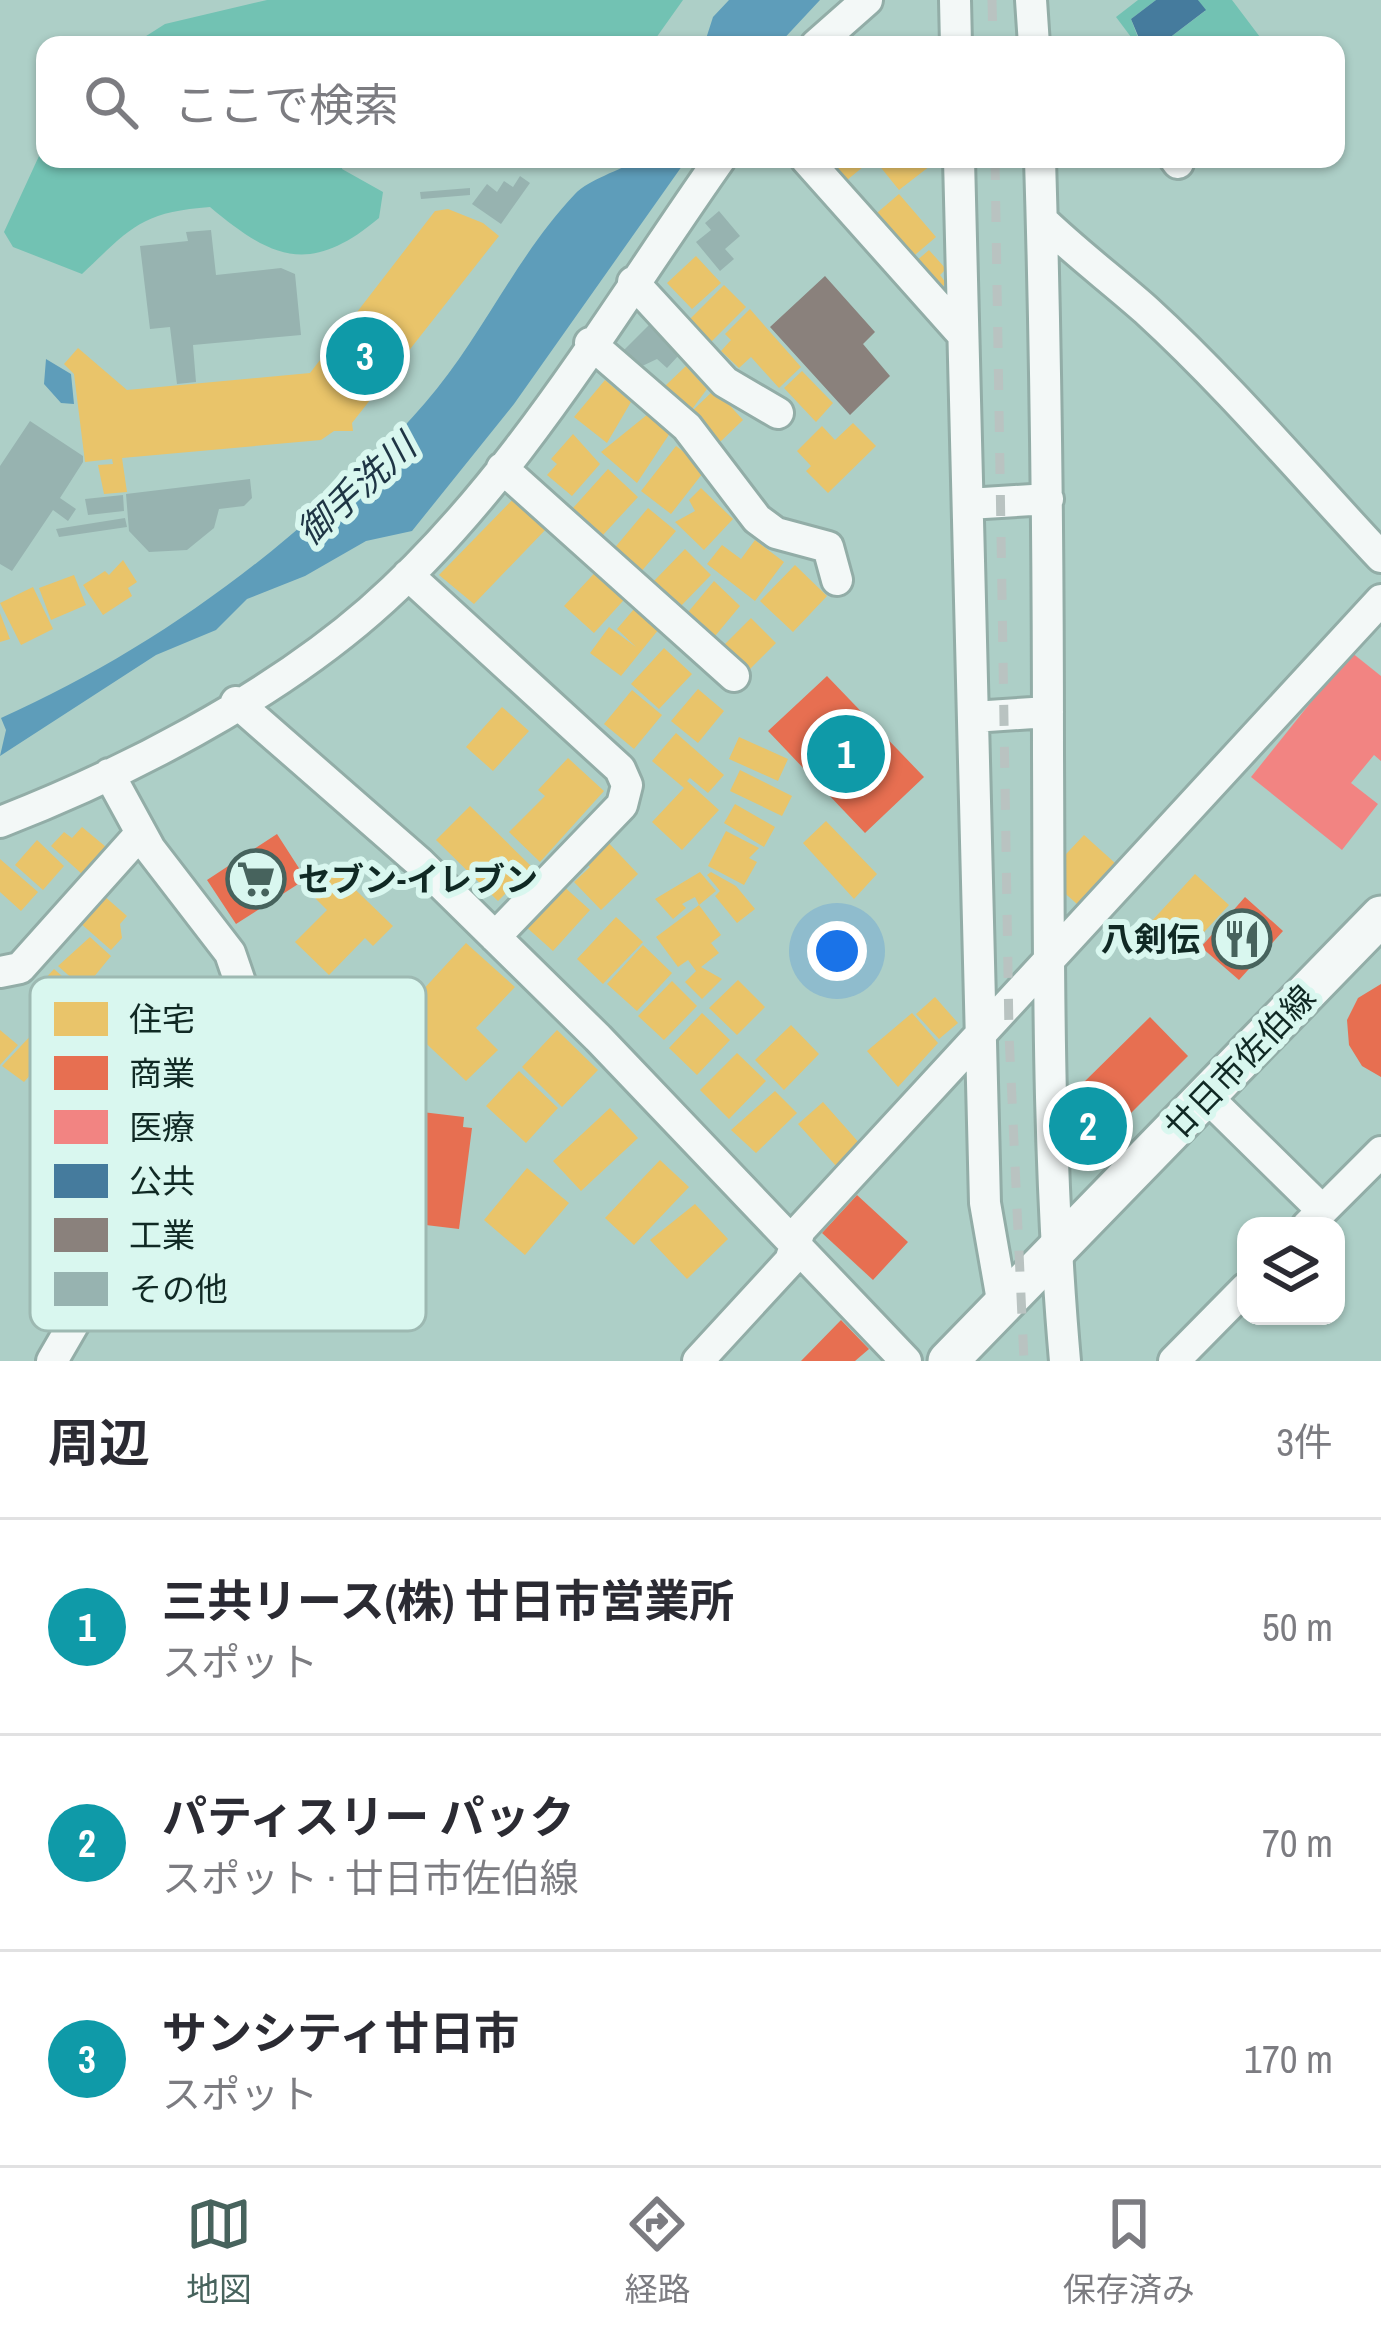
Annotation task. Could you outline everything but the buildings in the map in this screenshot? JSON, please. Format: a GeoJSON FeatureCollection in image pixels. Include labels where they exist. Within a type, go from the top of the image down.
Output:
{"type":"FeatureCollection","features":[{"type":"Feature","properties":{"kind":"main road","name":"廿日市佐伯線"},"geometry":{"type":"LineString","coordinates":[[948,1361],[1381,916]]}},
{"type":"Feature","properties":{"kind":"street"},"geometry":{"type":"LineString","coordinates":[[826,36],[867,0]]}},
{"type":"Feature","properties":{"kind":"street"},"geometry":{"type":"LineString","coordinates":[[955,0],[956,36]]}},
{"type":"Feature","properties":{"kind":"street"},"geometry":{"type":"LineString","coordinates":[[1031,0],[1033,36]]}},
{"type":"Feature","properties":{"kind":"street"},"geometry":{"type":"LineString","coordinates":[[0,823],[109,774],[236,702],[339,636],[408,575],[502,467],[714,168]]}},
{"type":"Feature","properties":{"kind":"street"},"geometry":{"type":"LineString","coordinates":[[814,168],[963,335]]}},
{"type":"Feature","properties":{"kind":"street"},"geometry":{"type":"LineString","coordinates":[[959,168],[986,1212],[1003,1306]]}},
{"type":"Feature","properties":{"kind":"street"},"geometry":{"type":"LineString","coordinates":[[1040,168],[1048,499],[1049,965],[1055,1252],[1065,1361]]}},
{"type":"Feature","properties":{"kind":"street"},"geometry":{"type":"LineString","coordinates":[[1042,220],[1096,273],[1143,308],[1265,428],[1381,557]]}},
{"type":"Feature","properties":{"kind":"street"},"geometry":{"type":"LineString","coordinates":[[633,282],[725,382],[778,413]]}},
{"type":"Feature","properties":{"kind":"street"},"geometry":{"type":"LineString","coordinates":[[590,343],[687,428],[757,518],[776,533],[828,547],[837,580]]}},
{"type":"Feature","properties":{"kind":"street"},"geometry":{"type":"LineString","coordinates":[[502,467],[734,676]]}},
{"type":"Feature","properties":{"kind":"street"},"geometry":{"type":"LineString","coordinates":[[968,504],[1048,499]]}},
{"type":"Feature","properties":{"kind":"street"},"geometry":{"type":"LineString","coordinates":[[408,575],[620,769],[627,785],[622,805],[495,937]]}},
{"type":"Feature","properties":{"kind":"street"},"geometry":{"type":"LineString","coordinates":[[698,1361],[790,1261],[800,1230],[1381,600]]}},
{"type":"Feature","properties":{"kind":"street"},"geometry":{"type":"LineString","coordinates":[[236,702],[495,937],[906,1361]]}},
{"type":"Feature","properties":{"kind":"street"},"geometry":{"type":"LineString","coordinates":[[973,717],[1048,712]]}},
{"type":"Feature","properties":{"kind":"street"},"geometry":{"type":"LineString","coordinates":[[109,774],[140,834],[230,953],[238,977]]}},
{"type":"Feature","properties":{"kind":"street"},"geometry":{"type":"LineString","coordinates":[[0,972],[20,968],[140,834]]}},
{"type":"Feature","properties":{"kind":"street"},"geometry":{"type":"LineString","coordinates":[[1207,1097],[1314,1217]]}},
{"type":"Feature","properties":{"kind":"street"},"geometry":{"type":"LineString","coordinates":[[1316,1217],[1381,1152]]}},
{"type":"Feature","properties":{"kind":"street"},"geometry":{"type":"LineString","coordinates":[[1174,1361],[1237,1297]]}},
{"type":"Feature","properties":{"kind":"street"},"geometry":{"type":"LineString","coordinates":[[52,1361],[69,1331]]}},
{"type":"Feature","properties":{"kind":"green space"},"geometry":{"type":"Polygon","coordinates":[[[267,0],[683,0],[657,36],[146,36],[165,24],[267,0]]]}},
{"type":"Feature","properties":{"kind":"green space"},"geometry":{"type":"Polygon","coordinates":[[[1138,0],[1156,0],[1131,19],[1137,36],[1130,36],[1116,17],[1138,0]]]}},
{"type":"Feature","properties":{"kind":"green space"},"geometry":{"type":"Polygon","coordinates":[[[1198,0],[1232,0],[1259,36],[1172,36],[1205,11],[1198,0]]]}},
{"type":"Feature","properties":{"kind":"green space"},"geometry":{"type":"Polygon","coordinates":[[[36,163],[36,168],[342,168],[383,192],[379,218],[332,248],[312,254],[273,249],[210,207],[151,219],[112,245],[82,274],[13,247],[4,232],[36,163]]]}},
{"type":"Feature","properties":{"kind":"water"},"geometry":{"type":"Polygon","coordinates":[[[729,0],[820,0],[786,36],[707,36],[713,17],[729,0]]]}},
{"type":"Feature","properties":{"kind":"water","name":"御手洗川"},"geometry":{"type":"Polygon","coordinates":[[[620,168],[681,168],[514,404],[412,531],[366,541],[305,576],[247,599],[216,630],[156,655],[0,756],[6,730],[1,718],[175,622],[333,498],[425,403],[554,218],[588,184],[620,168]]]}},
{"type":"Feature","properties":{"kind":"water"},"geometry":{"type":"Polygon","coordinates":[[[46,359],[71,374],[74,404],[61,403],[44,384],[46,359]]]}},
{"type":"Feature","properties":{"kind":"railway"},"geometry":{"type":"LineString","coordinates":[[992,0],[993,36]]}},
{"type":"Feature","properties":{"kind":"railway"},"geometry":{"type":"LineString","coordinates":[[995,168],[1009,1034],[1024,1361]]}},
{"type":"Feature","properties":{"kind":"place","name":"サンシティ廿日市"},"geometry":{"type":"Point","coordinates":[365,356]}},
{"type":"Feature","properties":{"kind":"place","name":"三共リース(株) 廿日市営業所"},"geometry":{"type":"Point","coordinates":[846,754]}},
{"type":"Feature","properties":{"kind":"place","name":"セブン-イレブン"},"geometry":{"type":"Point","coordinates":[256,879]}},
{"type":"Feature","properties":{"kind":"place","name":"八剣伝"},"geometry":{"type":"Point","coordinates":[1242,939]}},
{"type":"Feature","properties":{"kind":"place","name":"パティスリー パック"},"geometry":{"type":"Point","coordinates":[1088,1126]}}]}
